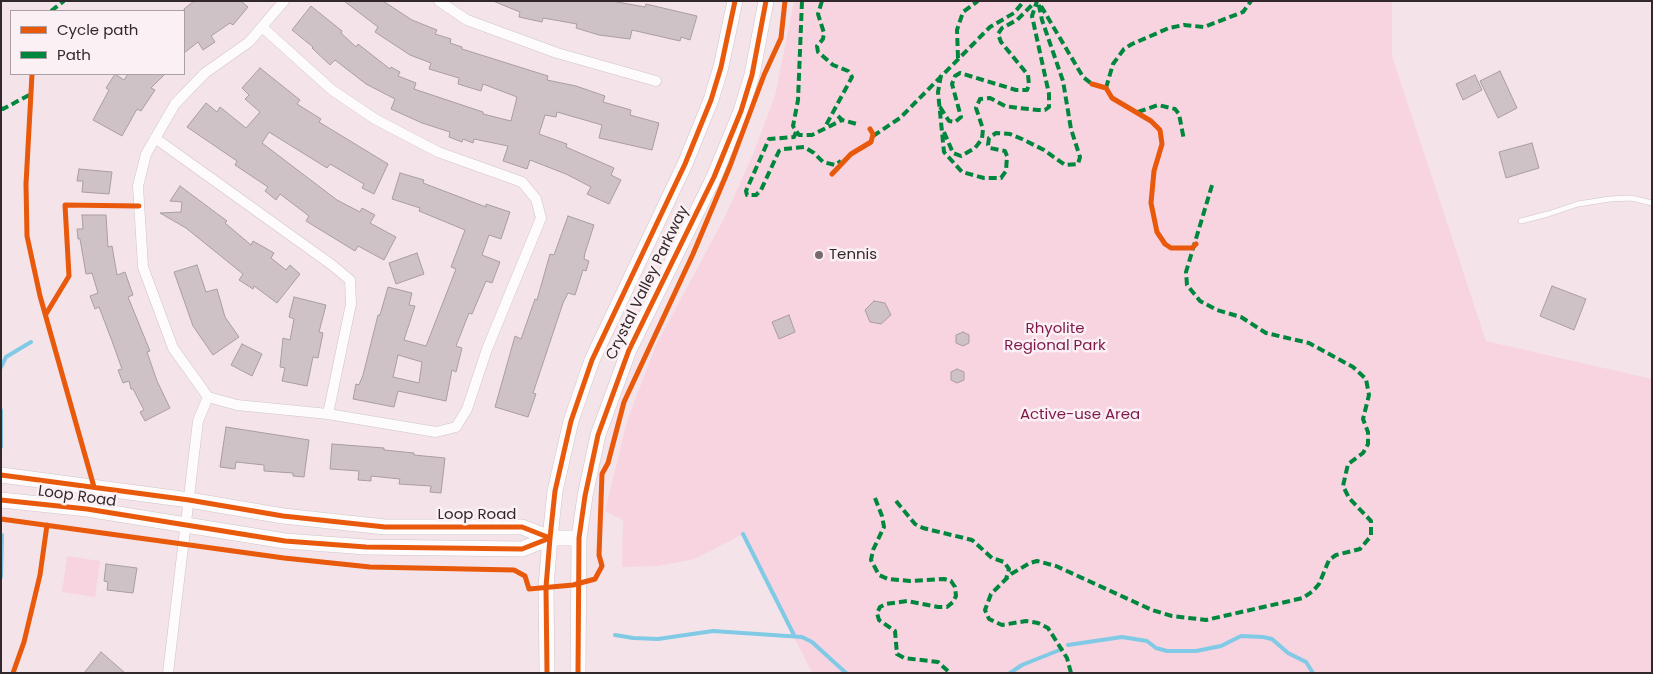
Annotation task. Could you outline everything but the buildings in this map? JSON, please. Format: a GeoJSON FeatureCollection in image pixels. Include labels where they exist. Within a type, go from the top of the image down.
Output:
{"type":"FeatureCollection","features":[{"type":"Feature","properties":{"kind":"main road","name":"Crystal Valley Parkway"},"geometry":{"type":"LineString","coordinates":[[547,673],[546,587],[550,538],[562,456],[581,388],[606,328],[685,164],[712,100],[722,67],[735,1]]}},
{"type":"Feature","properties":{"kind":"main road","name":"Crystal Valley Parkway"},"geometry":{"type":"LineString","coordinates":[[578,673],[580,538],[585,496],[607,405],[641,324],[714,177],[738,119],[754,67],[766,1]]}},
{"type":"Feature","properties":{"kind":"main road","name":"Loop Road"},"geometry":{"type":"LineString","coordinates":[[1,475],[189,500],[283,516],[386,527],[522,527],[550,538]]}},
{"type":"Feature","properties":{"kind":"main road","name":"Loop Road"},"geometry":{"type":"LineString","coordinates":[[1,500],[87,510],[286,540],[366,548],[522,549],[550,538]]}},
{"type":"Feature","properties":{"kind":"main road"},"geometry":{"type":"LineString","coordinates":[[550,538],[580,538]]}},
{"type":"Feature","properties":{"kind":"street"},"geometry":{"type":"LineString","coordinates":[[262,27],[332,90],[376,119],[438,152],[522,182],[536,199],[541,218],[487,349],[467,409],[456,426],[436,432],[328,414],[237,405],[208,397],[173,348],[143,267],[138,186],[146,154],[175,104],[205,73],[249,42],[284,1]]}},
{"type":"Feature","properties":{"kind":"street"},"geometry":{"type":"LineString","coordinates":[[439,1],[467,20],[557,53],[656,81]]}},
{"type":"Feature","properties":{"kind":"street"},"geometry":{"type":"LineString","coordinates":[[155,138],[332,265],[350,280],[351,304],[328,414]]}},
{"type":"Feature","properties":{"kind":"street"},"geometry":{"type":"LineString","coordinates":[[168,673],[198,421],[208,397]]}},
{"type":"Feature","properties":{"kind":"lane"},"geometry":{"type":"LineString","coordinates":[[1521,220],[1548,214],[1578,204],[1610,199],[1631,198],[1652,203]]}},
{"type":"Feature","properties":{"kind":"green space","name":"Rhyolite Regional Park"},"geometry":{"type":"Polygon","coordinates":[[[794,1],[1392,1],[1392,56],[1486,341],[1652,379],[1652,673],[812,673],[743,534],[695,559],[658,566],[622,567],[623,520],[605,511],[627,421],[656,345],[726,215],[753,154],[775,96],[794,1]]]}},
{"type":"Feature","properties":{"kind":"green space"},"geometry":{"type":"Polygon","coordinates":[[[67,556],[100,561],[95,597],[62,592],[67,556]]]}},
{"type":"Feature","properties":{"kind":"waterway"},"geometry":{"type":"LineString","coordinates":[[1,367],[6,357],[31,342]]}},
{"type":"Feature","properties":{"kind":"waterway"},"geometry":{"type":"LineString","coordinates":[[1,410],[1,447]]}},
{"type":"Feature","properties":{"kind":"waterway"},"geometry":{"type":"LineString","coordinates":[[743,534],[794,635]]}},
{"type":"Feature","properties":{"kind":"waterway"},"geometry":{"type":"LineString","coordinates":[[1,577],[2,535]]}},
{"type":"Feature","properties":{"kind":"waterway"},"geometry":{"type":"LineString","coordinates":[[615,635],[658,639],[713,631],[802,637],[812,642],[846,673]]}},
{"type":"Feature","properties":{"kind":"waterway"},"geometry":{"type":"LineString","coordinates":[[1068,645],[1122,637],[1147,641],[1156,648],[1167,651],[1196,651],[1221,646],[1241,636],[1263,637],[1272,639],[1288,653],[1306,662],[1313,673]]}},
{"type":"Feature","properties":{"kind":"waterway"},"geometry":{"type":"LineString","coordinates":[[1010,673],[1022,665],[1062,649]]}},
{"type":"Feature","properties":{"kind":"marked path"},"geometry":{"type":"LineString","coordinates":[[52,10],[64,1]]}},
{"type":"Feature","properties":{"kind":"marked path"},"geometry":{"type":"LineString","coordinates":[[802,1],[798,100],[793,126],[799,135],[812,135],[842,120]]}},
{"type":"Feature","properties":{"kind":"marked path"},"geometry":{"type":"LineString","coordinates":[[822,1],[818,14],[824,33],[823,39],[817,46],[818,52],[833,65],[848,71],[852,77],[825,127]]}},
{"type":"Feature","properties":{"kind":"marked path"},"geometry":{"type":"LineString","coordinates":[[958,58],[957,30],[963,12],[978,1]]}},
{"type":"Feature","properties":{"kind":"marked path"},"geometry":{"type":"LineString","coordinates":[[873,136],[900,118],[990,27],[1014,13],[1024,1]]}},
{"type":"Feature","properties":{"kind":"marked path"},"geometry":{"type":"LineString","coordinates":[[944,132],[953,153],[961,156],[975,148],[982,139],[983,129],[976,108],[980,99],[990,98],[1005,106],[1018,108],[1045,110],[1049,107],[1049,94],[1032,16],[1037,1]]}},
{"type":"Feature","properties":{"kind":"marked path"},"geometry":{"type":"LineString","coordinates":[[941,75],[938,92],[944,152],[962,172],[984,178],[1001,178],[1006,171],[1007,156],[1005,151],[990,148],[988,145],[989,138],[996,133],[1010,134],[1022,139],[1044,150],[1065,165],[1078,164],[1080,157],[1071,129],[1063,81],[1042,20],[1038,1]]}},
{"type":"Feature","properties":{"kind":"marked path"},"geometry":{"type":"LineString","coordinates":[[1106,88],[1113,64],[1124,49],[1132,44],[1169,28],[1184,25],[1204,27],[1243,12],[1251,1]]}},
{"type":"Feature","properties":{"kind":"marked path"},"geometry":{"type":"LineString","coordinates":[[940,107],[949,121],[955,122],[961,117],[952,84],[955,76],[960,73],[1016,90],[1027,90],[1029,85],[1028,75],[1001,42],[998,34],[1002,28],[1017,20],[1034,3]]}},
{"type":"Feature","properties":{"kind":"marked path"},"geometry":{"type":"LineString","coordinates":[[1041,6],[1083,77],[1092,84]]}},
{"type":"Feature","properties":{"kind":"marked path"},"geometry":{"type":"LineString","coordinates":[[1,108],[3,109],[31,94]]}},
{"type":"Feature","properties":{"kind":"marked path"},"geometry":{"type":"LineString","coordinates":[[1138,112],[1158,105],[1175,109],[1179,114],[1184,140]]}},
{"type":"Feature","properties":{"kind":"marked path"},"geometry":{"type":"LineString","coordinates":[[838,116],[842,120],[857,124]]}},
{"type":"Feature","properties":{"kind":"marked path"},"geometry":{"type":"LineString","coordinates":[[796,132],[794,137],[769,139],[746,191],[747,195],[756,195],[761,190],[779,151],[783,149],[804,147],[823,162],[835,165],[841,161]]}},
{"type":"Feature","properties":{"kind":"marked path"},"geometry":{"type":"LineString","coordinates":[[1071,673],[1067,658],[1048,628],[1038,623],[1026,621],[1002,625],[989,619],[985,610],[991,594],[1011,574],[1030,563],[1037,561],[1056,566],[1152,610],[1172,616],[1206,620],[1303,598],[1319,584],[1329,560],[1336,555],[1360,549],[1371,536],[1371,521],[1349,498],[1343,486],[1348,464],[1363,453],[1368,444],[1368,432],[1363,419],[1369,395],[1366,379],[1353,367],[1309,343],[1266,333],[1241,317],[1217,310],[1200,301],[1187,285],[1186,272],[1213,182]]}},
{"type":"Feature","properties":{"kind":"marked path"},"geometry":{"type":"LineString","coordinates":[[875,498],[884,527],[873,550],[871,560],[879,575],[888,579],[910,581],[944,579],[951,581],[955,587],[956,596],[947,607],[907,601],[886,604],[880,607],[877,613],[879,620],[895,631],[897,654],[904,658],[938,662],[950,673]]}},
{"type":"Feature","properties":{"kind":"marked path"},"geometry":{"type":"LineString","coordinates":[[896,501],[915,524],[923,528],[972,540],[992,558],[1004,562],[1009,569],[1006,579]]}},
{"type":"Feature","properties":{"kind":"cycle path"},"geometry":{"type":"LineString","coordinates":[[547,673],[546,587],[550,538],[555,491],[571,421],[592,360],[685,164],[711,100],[721,67],[735,1]]}},
{"type":"Feature","properties":{"kind":"cycle path"},"geometry":{"type":"LineString","coordinates":[[578,673],[579,538],[585,496],[598,435],[629,350],[714,177],[741,111],[752,75],[766,1]]}},
{"type":"Feature","properties":{"kind":"cycle path"},"geometry":{"type":"LineString","coordinates":[[1,519],[284,558],[370,567],[514,570],[525,576],[529,589],[573,585],[595,579],[602,566],[599,555],[602,474],[608,463],[624,402],[693,254],[730,166],[764,75],[781,38],[785,1]]}},
{"type":"Feature","properties":{"kind":"cycle path"},"geometry":{"type":"LineString","coordinates":[[32,75],[26,184],[27,236],[40,296],[94,487]]}},
{"type":"Feature","properties":{"kind":"cycle path"},"geometry":{"type":"LineString","coordinates":[[1092,84],[1106,88],[1112,98],[1151,121],[1160,130],[1162,144],[1154,171],[1151,203],[1157,232],[1165,244],[1171,248],[1192,248],[1196,244]]}},
{"type":"Feature","properties":{"kind":"cycle path"},"geometry":{"type":"LineString","coordinates":[[832,174],[851,154],[871,142],[873,134],[870,129]]}},
{"type":"Feature","properties":{"kind":"cycle path"},"geometry":{"type":"LineString","coordinates":[[46,314],[69,276],[65,205],[139,206]]}},
{"type":"Feature","properties":{"kind":"cycle path"},"geometry":{"type":"LineString","coordinates":[[1,475],[189,500],[283,516],[385,527],[522,527],[550,538]]}},
{"type":"Feature","properties":{"kind":"cycle path"},"geometry":{"type":"LineString","coordinates":[[1,500],[87,509],[285,541],[366,547],[522,549],[550,538]]}},
{"type":"Feature","properties":{"kind":"cycle path"},"geometry":{"type":"LineString","coordinates":[[13,673],[24,642],[40,575],[47,525]]}},
{"type":"Feature","properties":{"kind":"place","name":"Tennis"},"geometry":{"type":"Point","coordinates":[819,255]}},
{"type":"Feature","properties":{"kind":"park label","name":"Active-use Area"},"geometry":{"type":"Point","coordinates":[1080,415]}}]}
